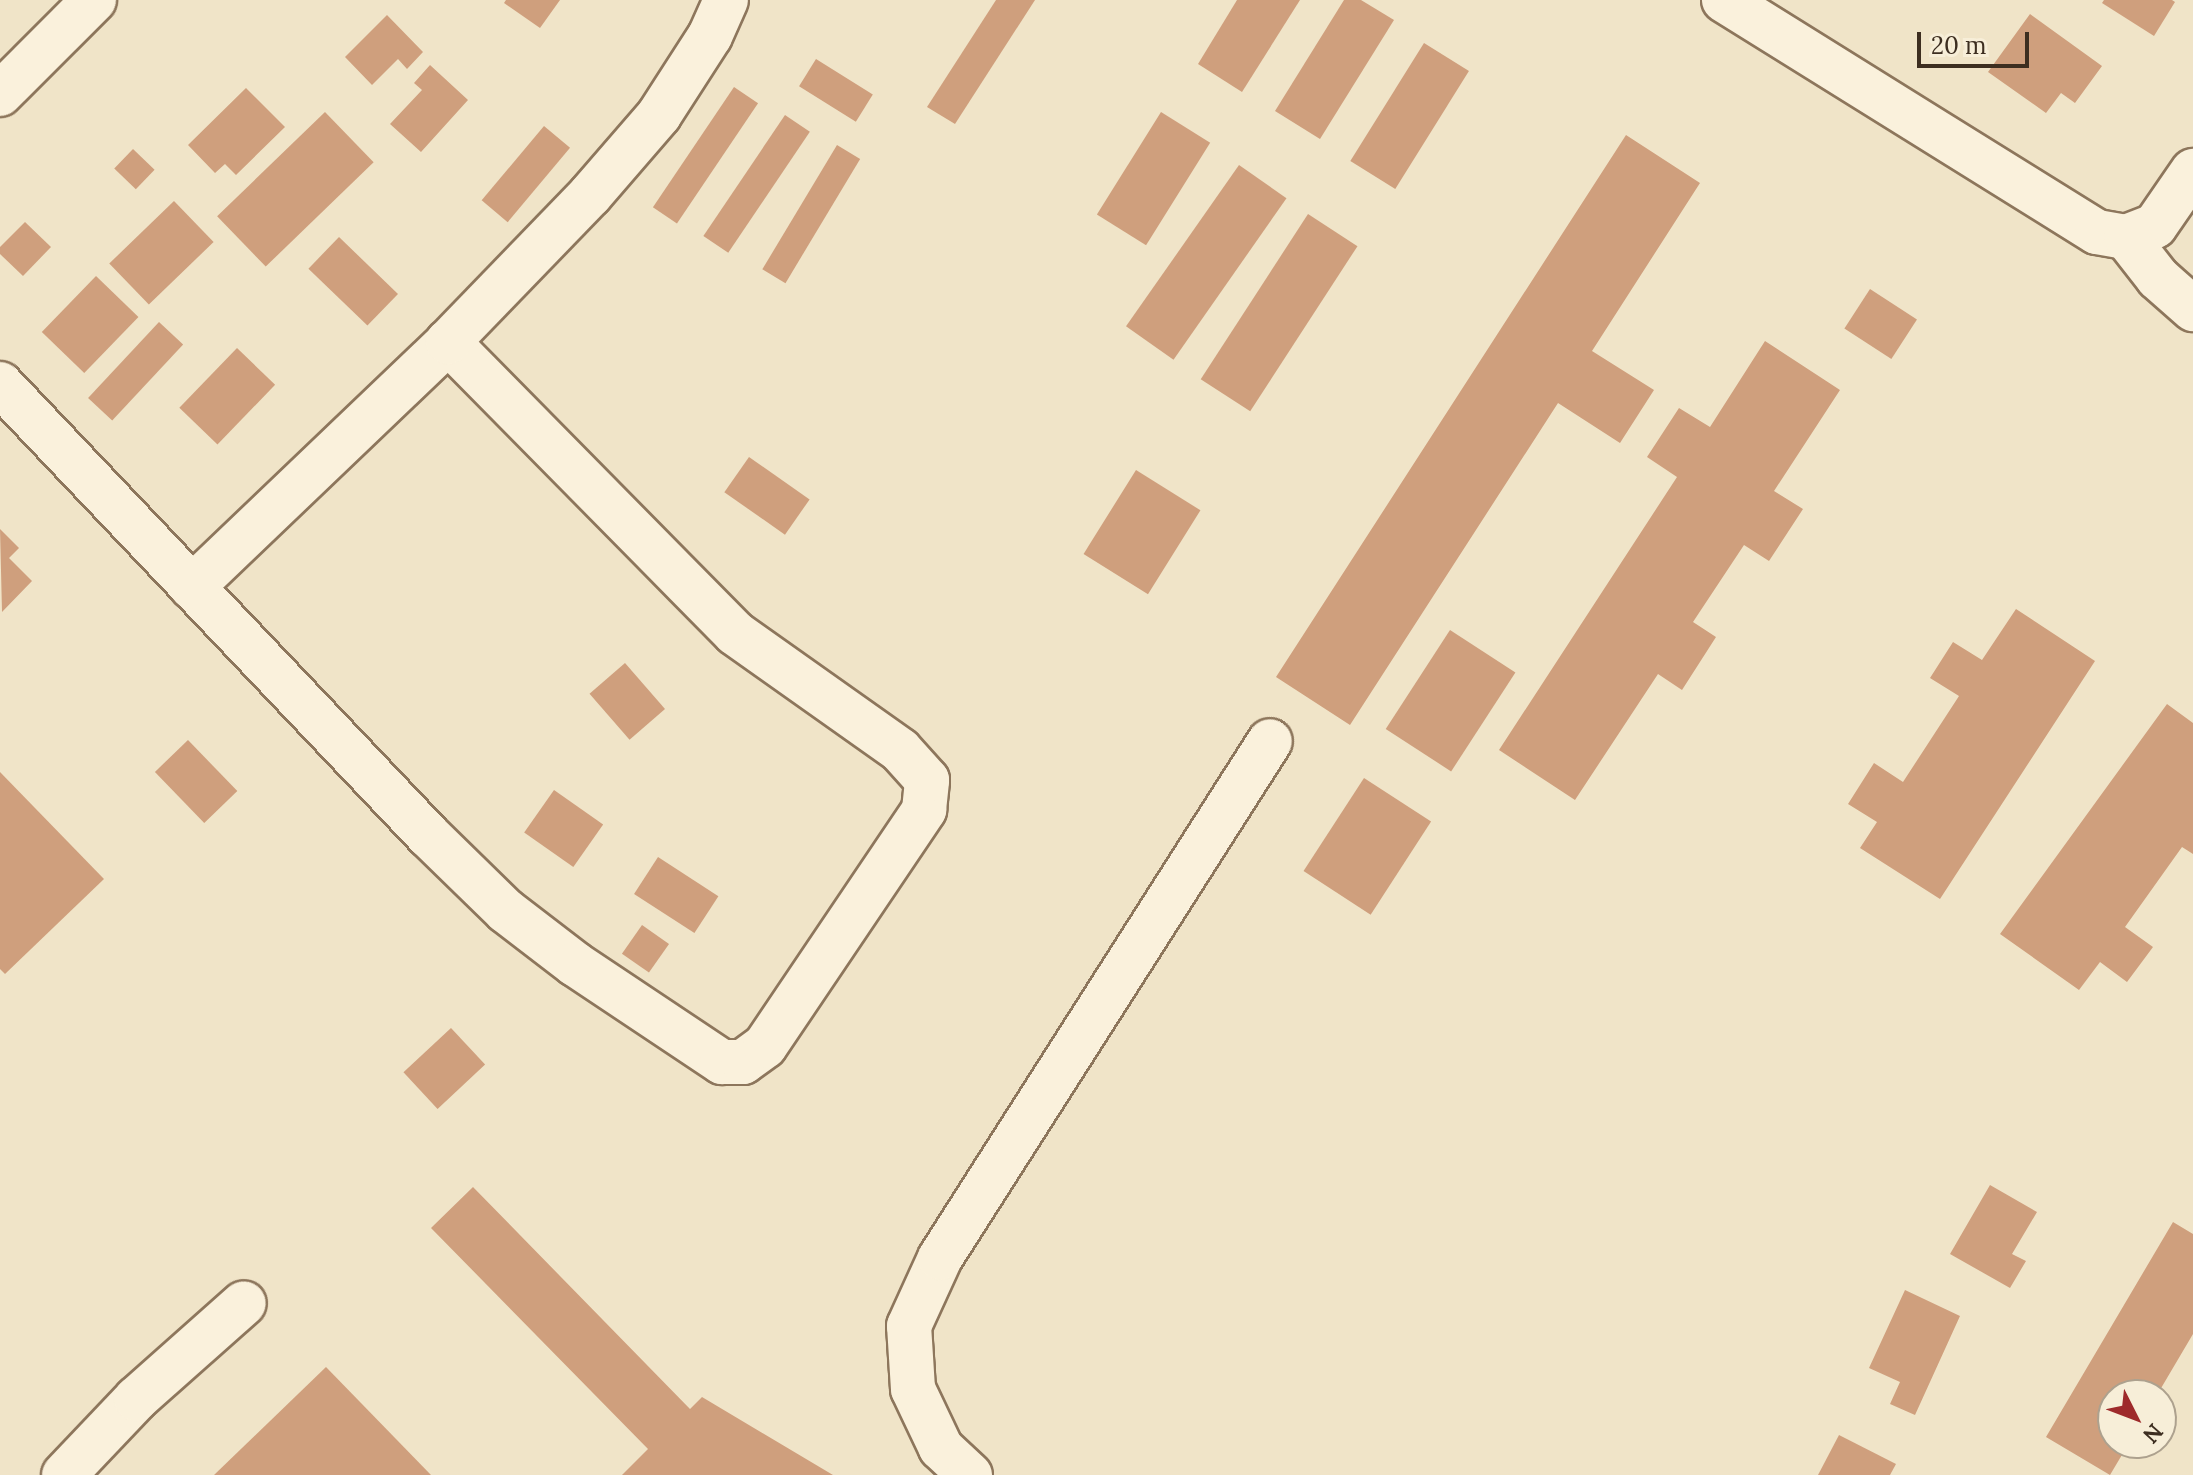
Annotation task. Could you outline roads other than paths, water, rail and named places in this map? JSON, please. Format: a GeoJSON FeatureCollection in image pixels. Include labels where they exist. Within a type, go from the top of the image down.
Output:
{"type":"FeatureCollection","features":[{"type":"Feature","properties":{"kind":"street"},"geometry":{"type":"LineString","coordinates":[[0,94],[94,0]]}},
{"type":"Feature","properties":{"kind":"street"},"geometry":{"type":"LineString","coordinates":[[192,587],[448,342],[590,195],[659,115],[710,36],[726,0]]}},
{"type":"Feature","properties":{"kind":"street"},"geometry":{"type":"LineString","coordinates":[[1724,0],[2097,232],[2126,237],[2155,226],[2193,171]]}},
{"type":"Feature","properties":{"kind":"street"},"geometry":{"type":"LineString","coordinates":[[2126,237],[2158,278],[2193,309]]}},
{"type":"Feature","properties":{"kind":"street"},"geometry":{"type":"LineString","coordinates":[[0,384],[418,824],[506,911],[575,964],[722,1062],[743,1062],[765,1046],[924,810],[927,780],[900,750],[735,633],[448,342]]}},
{"type":"Feature","properties":{"kind":"street"},"geometry":{"type":"LineString","coordinates":[[970,1475],[941,1448],[913,1389],[909,1326],[940,1258],[1270,741]]}},
{"type":"Feature","properties":{"kind":"street"},"geometry":{"type":"LineString","coordinates":[[64,1475],[136,1399],[244,1303]]}}]}
